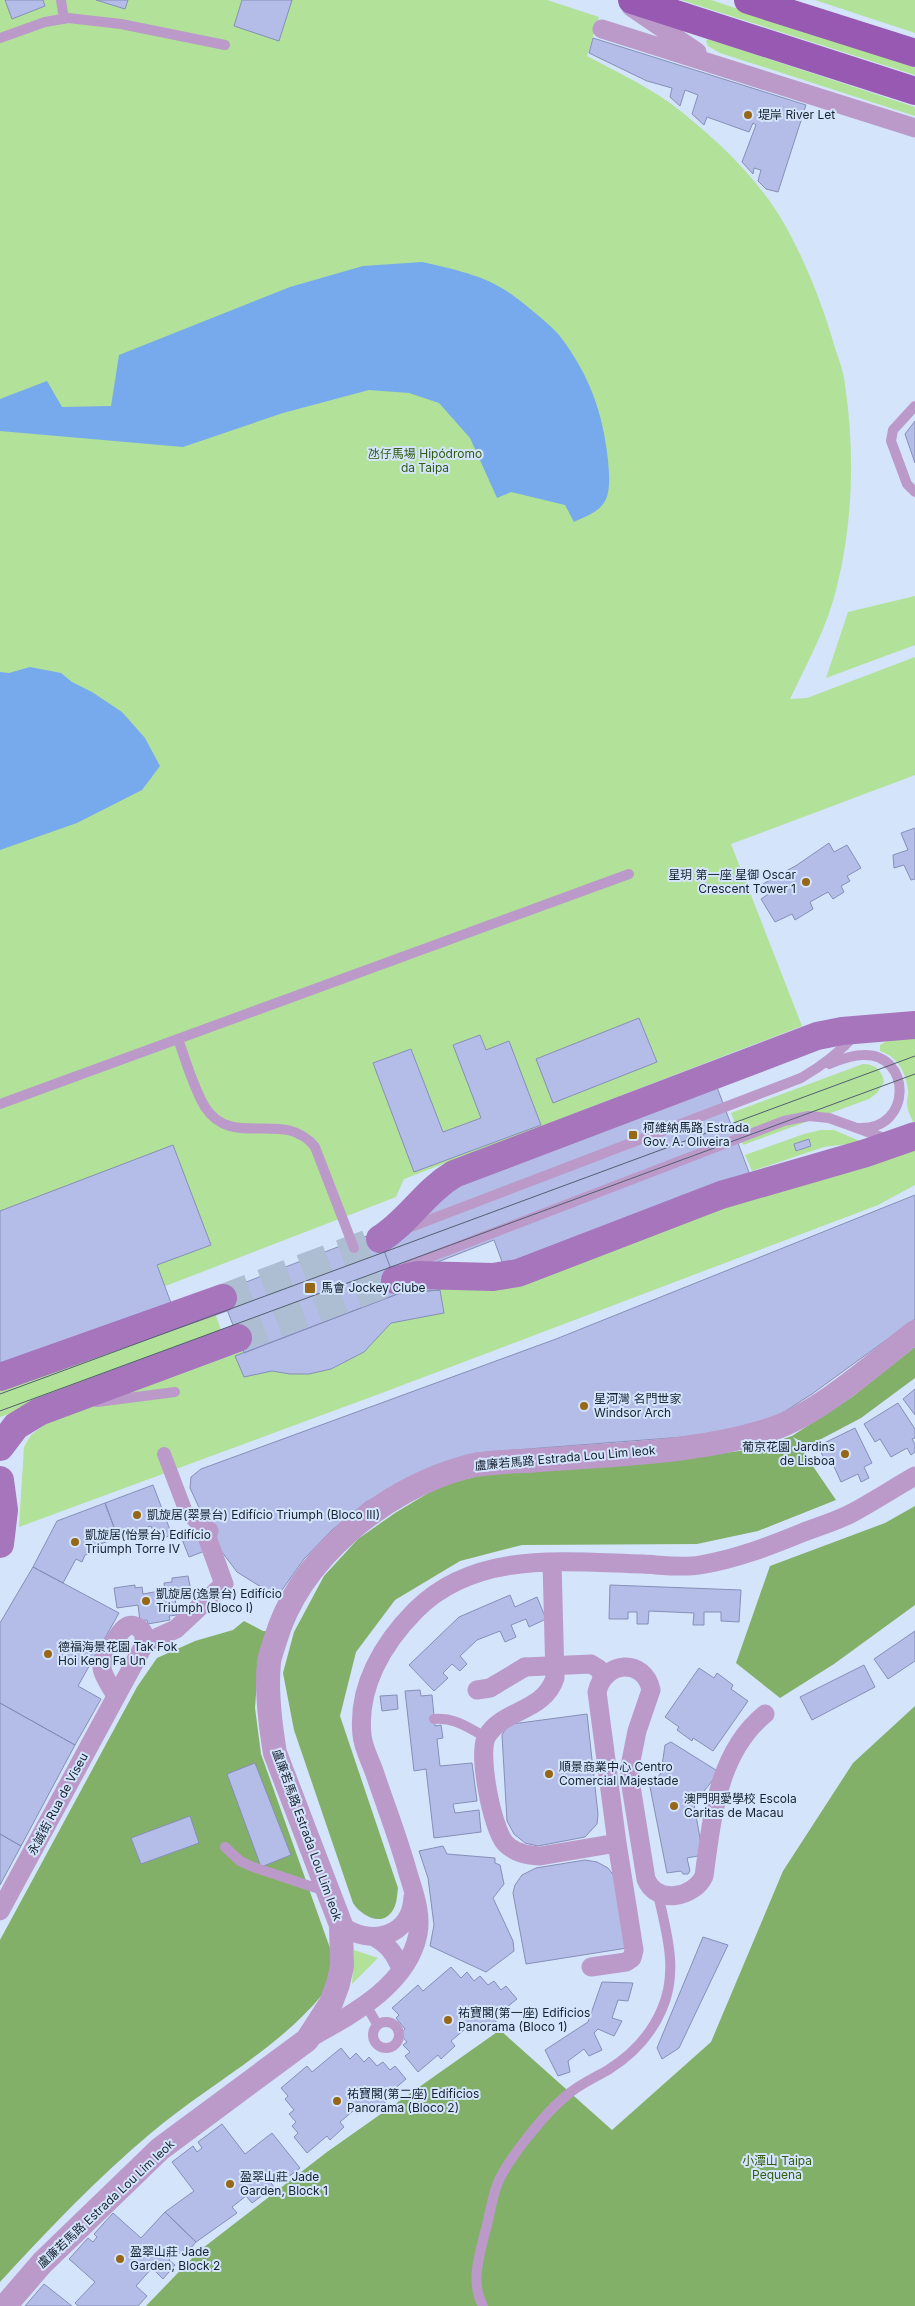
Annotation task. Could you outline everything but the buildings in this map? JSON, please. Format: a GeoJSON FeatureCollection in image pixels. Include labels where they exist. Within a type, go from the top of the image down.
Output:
{"type":"FeatureCollection","features":[{"type":"Feature","properties":{"kind":"main road"},"geometry":{"type":"LineString","coordinates":[[632,0],[915,91]]}},
{"type":"Feature","properties":{"kind":"main road"},"geometry":{"type":"LineString","coordinates":[[748,0],[915,53]]}},
{"type":"Feature","properties":{"kind":"main road"},"geometry":{"type":"LineString","coordinates":[[380,1239],[404,1220],[427,1193],[454,1174],[816,1036],[842,1031],[915,1025]]}},
{"type":"Feature","properties":{"kind":"main road"},"geometry":{"type":"LineString","coordinates":[[394,1276],[426,1275],[468,1278],[518,1273],[721,1195],[909,1138]]}},
{"type":"Feature","properties":{"kind":"main road"},"geometry":{"type":"LineString","coordinates":[[0,1377],[223,1298]]}},
{"type":"Feature","properties":{"kind":"main road"},"geometry":{"type":"LineString","coordinates":[[0,1447],[22,1422],[39,1412],[238,1338]]}},
{"type":"Feature","properties":{"kind":"main road"},"geometry":{"type":"LineString","coordinates":[[0,1480],[4,1510],[0,1544]]}},
{"type":"Feature","properties":{"kind":"street"},"geometry":{"type":"LineString","coordinates":[[621,0],[715,64]]}},
{"type":"Feature","properties":{"kind":"street"},"geometry":{"type":"LineString","coordinates":[[602,29],[915,128]]}},
{"type":"Feature","properties":{"kind":"street","name":"盧廉若馬路 Estrada Lou Lim Ieok"},"geometry":{"type":"LineString","coordinates":[[5,2306],[42,2263],[160,2149],[306,2040],[321,2021],[335,1993],[342,1966],[341,1925],[275,1753],[270,1722],[270,1661],[286,1609],[302,1581],[331,1548],[365,1518],[414,1486],[468,1466],[718,1443],[774,1428],[819,1404],[915,1332]]}},
{"type":"Feature","properties":{"kind":"street"},"geometry":{"type":"LineString","coordinates":[[116,1696],[103,1672],[103,1661],[119,1632],[126,1626],[133,1625],[140,1628],[145,1636],[145,1643],[176,1629],[224,1584],[208,1533],[186,1512],[164,1454]]}},
{"type":"Feature","properties":{"kind":"street"},"geometry":{"type":"LineString","coordinates":[[306,2040],[366,2005],[383,1990],[400,1969],[417,1936],[419,1913],[404,1857],[362,1738],[361,1713],[365,1691],[373,1669],[385,1647],[400,1628],[437,1592],[478,1572],[514,1564],[552,1562],[695,1566],[723,1561],[756,1551],[850,1514],[915,1476]]}},
{"type":"Feature","properties":{"kind":"street"},"geometry":{"type":"LineString","coordinates":[[552,1562],[555,1678],[552,1688],[545,1697],[491,1729],[486,1737],[483,1758],[494,1820],[498,1832],[505,1842],[521,1853],[540,1856],[617,1843]]}},
{"type":"Feature","properties":{"kind":"street","name":"永誠街 Rua de Viseu"},"geometry":{"type":"LineString","coordinates":[[0,1911],[145,1643]]}},
{"type":"Feature","properties":{"kind":"street"},"geometry":{"type":"LineString","coordinates":[[477,1690],[490,1688],[525,1667],[591,1664],[599,1669],[603,1677]]}},
{"type":"Feature","properties":{"kind":"street"},"geometry":{"type":"LineString","coordinates":[[591,1967],[626,1962],[634,1954],[597,1692],[603,1677],[618,1668],[634,1668],[646,1676],[650,1683],[651,1690],[633,1751],[630,1780],[646,1879],[658,1894],[664,1896],[688,1892],[700,1883],[704,1876],[714,1802],[734,1750],[752,1725],[765,1714]]}},
{"type":"Feature","properties":{"kind":"street"},"geometry":{"type":"LineString","coordinates":[[376,1938],[394,1930],[407,1917],[413,1904],[413,1891]]}},
{"type":"Feature","properties":{"kind":"street"},"geometry":{"type":"LineString","coordinates":[[341,1925],[351,1933],[363,1937],[376,1938],[388,1945],[396,1956],[400,1969]]}},
{"type":"Feature","properties":{"kind":"street"},"geometry":{"type":"LineString","coordinates":[[335,1993],[347,1998],[360,1999],[372,1996],[383,1990]]}},
{"type":"Feature","properties":{"kind":"lane"},"geometry":{"type":"LineString","coordinates":[[61,0],[64,18]]}},
{"type":"Feature","properties":{"kind":"lane"},"geometry":{"type":"LineString","coordinates":[[0,38],[45,22],[64,18],[121,24],[225,45]]}},
{"type":"Feature","properties":{"kind":"lane"},"geometry":{"type":"LineString","coordinates":[[915,406],[893,430],[891,441],[907,484],[915,492]]}},
{"type":"Feature","properties":{"kind":"lane"},"geometry":{"type":"LineString","coordinates":[[0,1104],[629,874]]}},
{"type":"Feature","properties":{"kind":"lane"},"geometry":{"type":"LineString","coordinates":[[380,1239],[801,1078],[823,1065],[842,1049],[859,1030]]}},
{"type":"Feature","properties":{"kind":"lane"},"geometry":{"type":"LineString","coordinates":[[178,1039],[206,1108],[222,1124],[240,1128],[282,1128],[300,1132],[315,1146],[354,1248]]}},
{"type":"Feature","properties":{"kind":"lane"},"geometry":{"type":"LineString","coordinates":[[823,1065],[863,1055],[876,1056],[895,1072],[900,1084],[900,1096],[896,1108],[879,1125],[867,1128],[856,1127]]}},
{"type":"Feature","properties":{"kind":"lane"},"geometry":{"type":"LineString","coordinates":[[394,1276],[784,1121],[809,1116],[828,1118],[891,1140],[909,1138]]}},
{"type":"Feature","properties":{"kind":"lane"},"geometry":{"type":"LineString","coordinates":[[55,1406],[175,1392]]}},
{"type":"Feature","properties":{"kind":"lane"},"geometry":{"type":"LineString","coordinates":[[434,1719],[446,1718],[456,1720],[486,1737]]}},
{"type":"Feature","properties":{"kind":"lane"},"geometry":{"type":"LineString","coordinates":[[225,1847],[240,1861],[253,1867],[328,1892]]}},
{"type":"Feature","properties":{"kind":"lane"},"geometry":{"type":"LineString","coordinates":[[484,2306],[479,2298],[476,2284],[477,2265],[497,2185],[510,2160],[566,2096],[631,2054],[647,2035],[662,2009],[671,1983],[671,1954],[658,1894]]}},
{"type":"Feature","properties":{"kind":"lane"},"geometry":{"type":"LineString","coordinates":[[366,2005],[378,2024]]}},
{"type":"Feature","properties":{"kind":"green space","name":"氹仔馬場 Hipódromo da Taipa"},"geometry":{"type":"Polygon","coordinates":[[[0,0],[547,0],[599,17],[587,56],[660,96],[701,128],[730,154],[779,215],[812,280],[844,376],[850,435],[851,486],[846,537],[833,601],[816,644],[790,699],[807,698],[915,657],[915,775],[731,844],[802,1026],[404,1179],[396,1197],[0,1350],[0,0]]]}},
{"type":"Feature","properties":{"kind":"green space"},"geometry":{"type":"Polygon","coordinates":[[[681,0],[711,0],[915,67],[915,75],[681,0]]]}},
{"type":"Feature","properties":{"kind":"green space"},"geometry":{"type":"Polygon","coordinates":[[[815,0],[915,0],[915,33],[815,0]]]}},
{"type":"Feature","properties":{"kind":"green space"},"geometry":{"type":"Polygon","coordinates":[[[708,39],[915,107],[915,116],[720,53],[708,46],[706,41],[708,39]]]}},
{"type":"Feature","properties":{"kind":"green space"},"geometry":{"type":"Polygon","coordinates":[[[915,596],[915,645],[826,678],[848,612],[915,596]]]}},
{"type":"Feature","properties":{"kind":"green space"},"geometry":{"type":"Polygon","coordinates":[[[915,1032],[914,1124],[909,1113],[907,1084],[903,1072],[892,1057],[880,1051],[880,1045],[893,1038],[915,1032]]]}},
{"type":"Feature","properties":{"kind":"green space"},"geometry":{"type":"Polygon","coordinates":[[[863,1064],[877,1068],[882,1074],[884,1082],[877,1093],[869,1099],[743,1145],[731,1113],[863,1064]]]}},
{"type":"Feature","properties":{"kind":"green space"},"geometry":{"type":"Polygon","coordinates":[[[821,1130],[834,1130],[862,1142],[824,1147],[752,1171],[745,1155],[804,1134],[821,1130]]]}},
{"type":"Feature","properties":{"kind":"green space"},"geometry":{"type":"Polygon","coordinates":[[[915,1146],[915,1185],[878,1205],[379,1394],[19,1527],[24,1447],[31,1435],[52,1419],[415,1290],[498,1289],[752,1195],[915,1146]]]}},
{"type":"Feature","properties":{"kind":"green space"},"geometry":{"type":"Polygon","coordinates":[[[214,1310],[223,1336],[0,1417],[0,1388],[214,1310]]]}},
{"type":"Feature","properties":{"kind":"green space"},"geometry":{"type":"Polygon","coordinates":[[[915,1347],[915,1378],[861,1418],[808,1446],[793,1437],[836,1500],[758,1531],[697,1544],[522,1545],[460,1561],[395,1600],[356,1652],[340,1716],[398,1888],[394,1908],[384,1918],[373,1918],[361,1912],[353,1903],[294,1730],[283,1673],[294,1632],[324,1576],[358,1539],[395,1513],[440,1486],[482,1475],[687,1458],[754,1449],[792,1436],[852,1397],[915,1347]]]}},
{"type":"Feature","properties":{"kind":"green space"},"geometry":{"type":"Polygon","coordinates":[[[915,1506],[915,1605],[834,1664],[780,1698],[736,1663],[770,1566],[885,1523],[915,1506]]]}},
{"type":"Feature","properties":{"kind":"green space"},"geometry":{"type":"Polygon","coordinates":[[[244,1621],[263,1631],[270,1631],[258,1667],[255,1708],[261,1754],[331,1951],[330,1974],[327,1985],[322,1995],[304,2015],[263,2051],[172,2116],[111,2168],[54,2224],[0,2282],[0,1940],[137,1687],[157,1658],[195,1641],[233,1630],[244,1621]]]}},
{"type":"Feature","properties":{"kind":"green space","name":"小潭山 Taipa Pequena"},"geometry":{"type":"Polygon","coordinates":[[[915,1706],[915,2306],[146,2306],[199,2251],[327,2152],[500,2030],[612,2130],[711,2042],[783,1871],[853,1763],[915,1706]]]}},
{"type":"Feature","properties":{"kind":"green space"},"geometry":{"type":"Polygon","coordinates":[[[354,1950],[378,1958],[352,1984],[354,1950]]]}},
{"type":"Feature","properties":{"kind":"water"},"geometry":{"type":"Polygon","coordinates":[[[422,262],[479,277],[501,287],[550,326],[570,350],[593,394],[606,442],[609,487],[605,501],[595,511],[574,522],[565,505],[511,492],[497,498],[470,438],[439,403],[409,393],[369,390],[283,413],[183,447],[0,431],[0,399],[47,381],[62,407],[111,406],[119,355],[290,287],[363,266],[422,262]]]}},
{"type":"Feature","properties":{"kind":"water"},"geometry":{"type":"Polygon","coordinates":[[[30,667],[61,673],[72,682],[92,692],[122,712],[145,738],[160,766],[142,790],[77,823],[0,850],[0,672],[9,673],[30,667]]]}},
{"type":"Feature","properties":{"kind":"tunnel"},"geometry":{"type":"LineString","coordinates":[[223,1298],[380,1239]]}},
{"type":"Feature","properties":{"kind":"tunnel"},"geometry":{"type":"LineString","coordinates":[[238,1338],[395,1280]]}},
{"type":"Feature","properties":{"kind":"tram line"},"geometry":{"type":"LineString","coordinates":[[0,1394],[915,1056]]}},
{"type":"Feature","properties":{"kind":"tram line"},"geometry":{"type":"LineString","coordinates":[[0,1411],[915,1074]]}},
{"type":"Feature","properties":{"kind":"place","name":"堤岸 River Let"},"geometry":{"type":"Point","coordinates":[748,115]}},
{"type":"Feature","properties":{"kind":"place","name":"星玥 第一座 星御 Oscar Crescent Tower 1"},"geometry":{"type":"Point","coordinates":[806,882]}},
{"type":"Feature","properties":{"kind":"place","name":"柯維納馬路 Estrada Gov. A. Oliveira"},"geometry":{"type":"Point","coordinates":[633,1135]}},
{"type":"Feature","properties":{"kind":"place","name":"馬會 Jockey Clube"},"geometry":{"type":"Point","coordinates":[310,1288]}},
{"type":"Feature","properties":{"kind":"place","name":"星河灣 名門世家 Windsor Arch"},"geometry":{"type":"Point","coordinates":[584,1406]}},
{"type":"Feature","properties":{"kind":"place","name":"葡京花園 Jardins de Lisboa"},"geometry":{"type":"Point","coordinates":[845,1454]}},
{"type":"Feature","properties":{"kind":"place","name":"凱旋居(翠景台) Edifício Triumph (Bloco III)"},"geometry":{"type":"Point","coordinates":[137,1515]}},
{"type":"Feature","properties":{"kind":"place","name":"凱旋居(怡景台) Edifício Triumph Torre IV"},"geometry":{"type":"Point","coordinates":[75,1542]}},
{"type":"Feature","properties":{"kind":"place","name":"凱旋居(逸景台) Edifício Triumph (Bloco I)"},"geometry":{"type":"Point","coordinates":[146,1601]}},
{"type":"Feature","properties":{"kind":"place","name":"德福海景花園 Tak Fok Hoi Keng Fa Un"},"geometry":{"type":"Point","coordinates":[48,1654]}},
{"type":"Feature","properties":{"kind":"place","name":"順景商業中心 Centro Comercial Majestade"},"geometry":{"type":"Point","coordinates":[549,1774]}},
{"type":"Feature","properties":{"kind":"place","name":"澳門明愛學校 Escola Caritas de Macau"},"geometry":{"type":"Point","coordinates":[674,1806]}},
{"type":"Feature","properties":{"kind":"place","name":"祐寶閣(第一座) Edificios Panorama (Bloco 1)"},"geometry":{"type":"Point","coordinates":[448,2020]}},
{"type":"Feature","properties":{"kind":"place","name":"祐寶閣(第二座) Edificios Panorama (Bloco 2)"},"geometry":{"type":"Point","coordinates":[337,2101]}},
{"type":"Feature","properties":{"kind":"place","name":"盈翠山莊 Jade Garden, Block 1"},"geometry":{"type":"Point","coordinates":[230,2184]}},
{"type":"Feature","properties":{"kind":"place","name":"盈翠山莊 Jade Garden, Block 2"},"geometry":{"type":"Point","coordinates":[120,2259]}}]}
